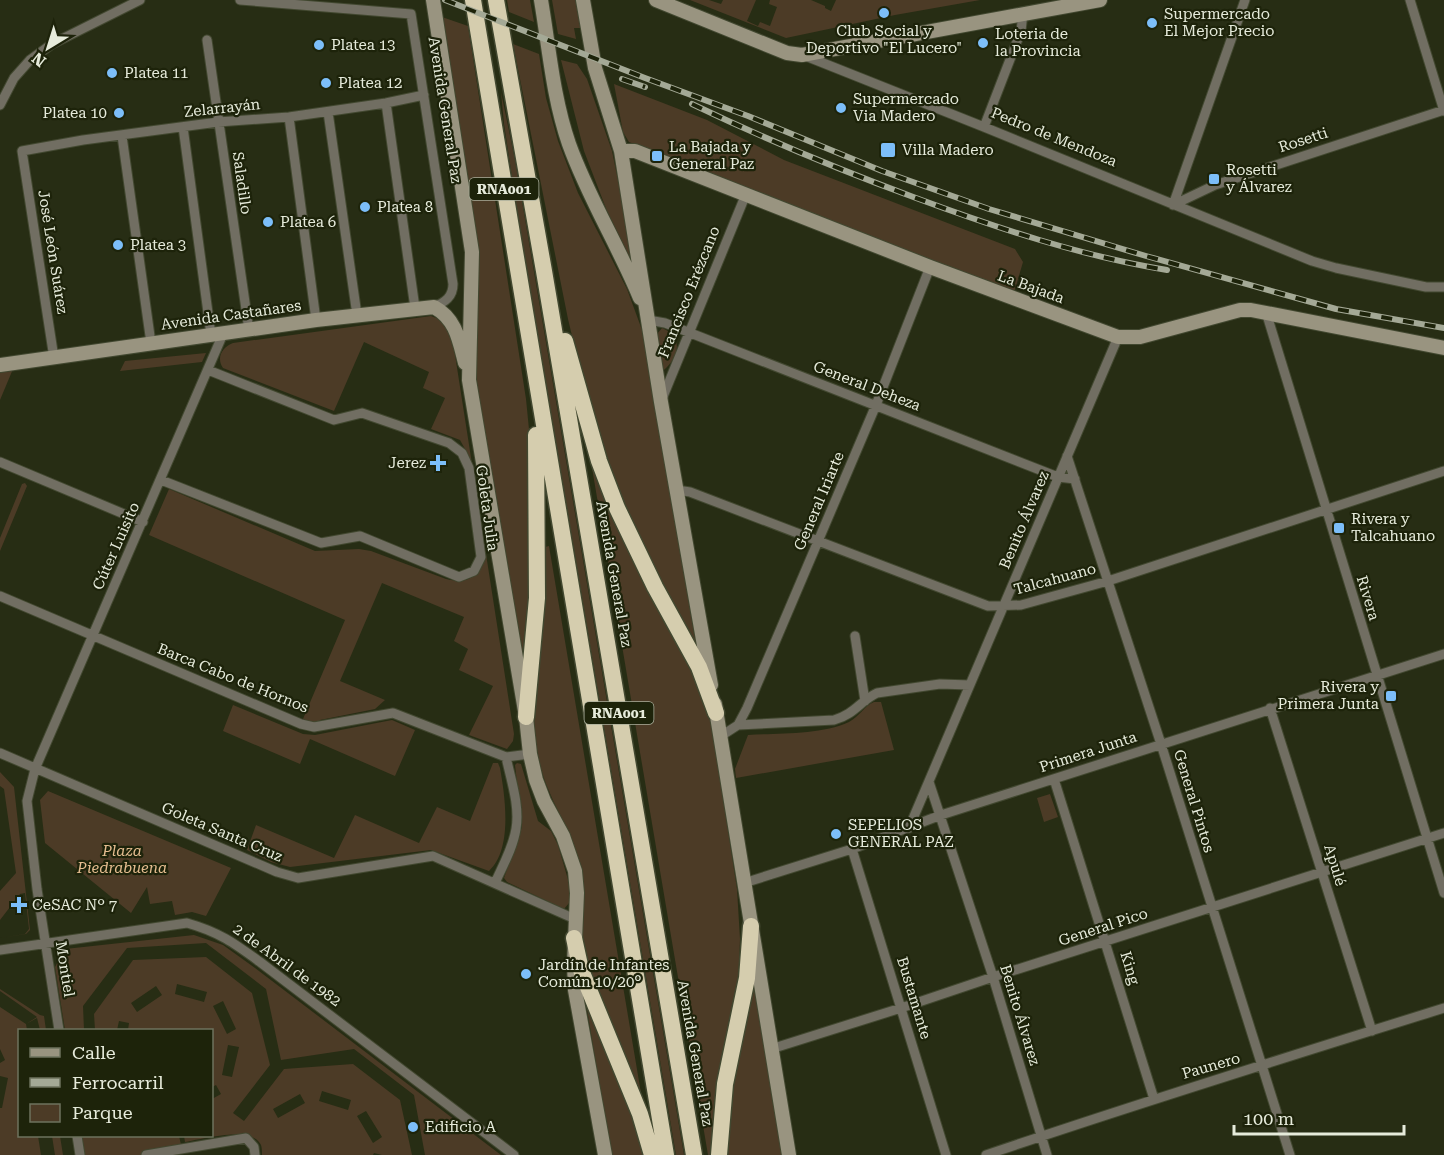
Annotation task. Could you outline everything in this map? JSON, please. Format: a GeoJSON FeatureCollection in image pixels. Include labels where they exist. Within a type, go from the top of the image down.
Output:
{"type":"FeatureCollection","features":[{"type":"Feature","properties":{"kind":"highway","name":"RNA001"},"geometry":{"type":"LineString","coordinates":[[473,0],[666,1155]]}},
{"type":"Feature","properties":{"kind":"highway","name":"Avenida General Paz"},"geometry":{"type":"LineString","coordinates":[[496,0],[694,1155]]}},
{"type":"Feature","properties":{"kind":"highway"},"geometry":{"type":"LineString","coordinates":[[544,271],[600,461],[617,508],[655,587],[699,666],[716,713]]}},
{"type":"Feature","properties":{"kind":"highway"},"geometry":{"type":"LineString","coordinates":[[526,717],[537,598],[538,503],[535,377]]}},
{"type":"Feature","properties":{"kind":"highway"},"geometry":{"type":"LineString","coordinates":[[719,1155],[725,1084],[747,978],[751,926]]}},
{"type":"Feature","properties":{"kind":"highway"},"geometry":{"type":"LineString","coordinates":[[574,938],[581,970],[640,1114],[652,1155]]}},
{"type":"Feature","properties":{"kind":"street"},"geometry":{"type":"LineString","coordinates":[[0,105],[14,78],[30,60],[52,44],[140,0]]}},
{"type":"Feature","properties":{"kind":"street","name":"Avenida General Paz"},"geometry":{"type":"LineString","coordinates":[[240,0],[411,14],[453,284],[450,297],[434,307]]}},
{"type":"Feature","properties":{"kind":"street","name":"Avenida General Paz"},"geometry":{"type":"LineString","coordinates":[[433,0],[472,252],[469,380]]}},
{"type":"Feature","properties":{"kind":"street"},"geometry":{"type":"LineString","coordinates":[[541,0],[557,97],[568,141],[632,278],[648,318]]}},
{"type":"Feature","properties":{"kind":"street"},"geometry":{"type":"LineString","coordinates":[[584,0],[595,68],[621,151],[661,402],[721,736],[789,1155]]}},
{"type":"Feature","properties":{"kind":"street","name":"Pedro de Mendoza"},"geometry":{"type":"LineString","coordinates":[[656,0],[787,53],[802,55],[984,127],[1312,261],[1426,287],[1444,287]]}},
{"type":"Feature","properties":{"kind":"street"},"geometry":{"type":"LineString","coordinates":[[802,55],[1083,1],[1100,0]]}},
{"type":"Feature","properties":{"kind":"street"},"geometry":{"type":"LineString","coordinates":[[1173,205],[1245,0]]}},
{"type":"Feature","properties":{"kind":"street"},"geometry":{"type":"LineString","coordinates":[[1410,0],[1444,110]]}},
{"type":"Feature","properties":{"kind":"street"},"geometry":{"type":"LineString","coordinates":[[984,127],[1021,32],[1023,13]]}},
{"type":"Feature","properties":{"kind":"street","name":"Saladillo"},"geometry":{"type":"LineString","coordinates":[[207,40],[249,330]]}},
{"type":"Feature","properties":{"kind":"street","name":"Zelarrayán"},"geometry":{"type":"LineString","coordinates":[[22,152],[83,140],[218,122],[328,112],[424,95]]}},
{"type":"Feature","properties":{"kind":"street"},"geometry":{"type":"LineString","coordinates":[[386,103],[415,308]]}},
{"type":"Feature","properties":{"kind":"street","name":"Rosetti"},"geometry":{"type":"LineString","coordinates":[[1173,205],[1215,185],[1444,110]]}},
{"type":"Feature","properties":{"kind":"street"},"geometry":{"type":"LineString","coordinates":[[328,112],[357,315]]}},
{"type":"Feature","properties":{"kind":"street"},"geometry":{"type":"LineString","coordinates":[[289,117],[316,320]]}},
{"type":"Feature","properties":{"kind":"street"},"geometry":{"type":"LineString","coordinates":[[183,128],[217,334]]}},
{"type":"Feature","properties":{"kind":"street"},"geometry":{"type":"LineString","coordinates":[[122,136],[151,343]]}},
{"type":"Feature","properties":{"kind":"street","name":"La Bajada"},"geometry":{"type":"LineString","coordinates":[[621,151],[635,151],[930,267],[1118,337],[1140,337],[1240,310],[1266,312],[1444,348]]}},
{"type":"Feature","properties":{"kind":"street","name":"José León Suárez"},"geometry":{"type":"LineString","coordinates":[[22,152],[54,358]]}},
{"type":"Feature","properties":{"kind":"street","name":"Francisco Erézcano"},"geometry":{"type":"LineString","coordinates":[[661,402],[746,194]]}},
{"type":"Feature","properties":{"kind":"street","name":"General Iriarte"},"geometry":{"type":"LineString","coordinates":[[738,725],[876,405],[930,267]]}},
{"type":"Feature","properties":{"kind":"street","name":"Avenida General Paz"},"geometry":{"type":"LineString","coordinates":[[434,307],[444,313],[456,330],[469,380],[526,717],[530,754],[544,801],[570,854],[576,882],[575,990],[605,1155]]}},
{"type":"Feature","properties":{"kind":"street","name":"Avenida Castañares"},"geometry":{"type":"LineString","coordinates":[[0,365],[316,320],[434,307]]}},
{"type":"Feature","properties":{"kind":"street","name":"Rivera"},"geometry":{"type":"LineString","coordinates":[[1266,312],[1444,893]]}},
{"type":"Feature","properties":{"kind":"street","name":"General Deheza"},"geometry":{"type":"LineString","coordinates":[[648,318],[1058,477],[1075,479]]}},
{"type":"Feature","properties":{"kind":"street","name":"Cúter Luisito"},"geometry":{"type":"LineString","coordinates":[[35,769],[208,370],[217,334]]}},
{"type":"Feature","properties":{"kind":"street","name":"Benito Álvarez"},"geometry":{"type":"LineString","coordinates":[[909,828],[1118,337]]}},
{"type":"Feature","properties":{"kind":"street","name":"Goleta Julia"},"geometry":{"type":"LineString","coordinates":[[161,480],[321,543],[360,536],[459,577],[474,571],[481,557],[469,468],[462,453],[448,443],[362,413],[334,420],[208,370]]}},
{"type":"Feature","properties":{"kind":"street","name":"General Pintos"},"geometry":{"type":"LineString","coordinates":[[1067,456],[1161,744],[1290,1155]]}},
{"type":"Feature","properties":{"kind":"street"},"geometry":{"type":"LineString","coordinates":[[0,462],[143,522]]}},
{"type":"Feature","properties":{"kind":"street","name":"Talcahuano"},"geometry":{"type":"LineString","coordinates":[[677,490],[690,492],[988,606],[1004,607],[1021,605],[1108,581],[1444,471]]}},
{"type":"Feature","properties":{"kind":"street","name":"Barca Cabo de Hornos"},"geometry":{"type":"LineString","coordinates":[[0,596],[301,724],[314,727],[393,713],[506,757],[530,754]]}},
{"type":"Feature","properties":{"kind":"street"},"geometry":{"type":"LineString","coordinates":[[855,636],[865,701]]}},
{"type":"Feature","properties":{"kind":"street","name":"Primera Junta"},"geometry":{"type":"LineString","coordinates":[[744,883],[852,849],[941,815],[1444,654]]}},
{"type":"Feature","properties":{"kind":"street"},"geometry":{"type":"LineString","coordinates":[[721,736],[738,725],[834,720],[845,717],[877,693],[940,684],[970,685]]}},
{"type":"Feature","properties":{"kind":"street","name":"Apulé"},"geometry":{"type":"LineString","coordinates":[[1270,708],[1372,1031]]}},
{"type":"Feature","properties":{"kind":"street","name":"Goleta Santa Cruz"},"geometry":{"type":"LineString","coordinates":[[0,753],[287,875],[298,878],[432,856],[575,919]]}},
{"type":"Feature","properties":{"kind":"street"},"geometry":{"type":"LineString","coordinates":[[495,883],[511,848],[516,827],[516,805],[506,757]]}},
{"type":"Feature","properties":{"kind":"street","name":"Montiel"},"geometry":{"type":"LineString","coordinates":[[35,769],[27,801],[59,1029]]}},
{"type":"Feature","properties":{"kind":"street","name":"King"},"geometry":{"type":"LineString","coordinates":[[1054,779],[1154,1099]]}},
{"type":"Feature","properties":{"kind":"street","name":"Benito Álvarez"},"geometry":{"type":"LineString","coordinates":[[929,782],[993,977],[1047,1155]]}},
{"type":"Feature","properties":{"kind":"street","name":"General Pico"},"geometry":{"type":"LineString","coordinates":[[771,1049],[1444,833]]}},
{"type":"Feature","properties":{"kind":"street","name":"Bustamante"},"geometry":{"type":"LineString","coordinates":[[852,849],[946,1155]]}},
{"type":"Feature","properties":{"kind":"street","name":"2 de Abril de 1982"},"geometry":{"type":"LineString","coordinates":[[0,951],[187,923],[210,929],[226,937],[260,962],[514,1155]]}},
{"type":"Feature","properties":{"kind":"street","name":"Paunero"},"geometry":{"type":"LineString","coordinates":[[986,1155],[1154,1099],[1444,1008]]}},
{"type":"Feature","properties":{"kind":"street"},"geometry":{"type":"LineString","coordinates":[[77,1137],[80,1155]]}},
{"type":"Feature","properties":{"kind":"street"},"geometry":{"type":"LineString","coordinates":[[146,1155],[246,1138],[254,1146],[255,1155]]}},
{"type":"Feature","properties":{"kind":"green space"},"geometry":{"type":"Polygon","coordinates":[[[507,0],[530,0],[534,22],[509,12],[507,0]]]}},
{"type":"Feature","properties":{"kind":"green space"},"geometry":{"type":"Polygon","coordinates":[[[552,0],[577,0],[582,28],[574,28],[576,39],[558,34],[552,0]]]}},
{"type":"Feature","properties":{"kind":"green space"},"geometry":{"type":"Polygon","coordinates":[[[690,0],[709,0],[721,4],[723,0],[756,0],[747,21],[758,26],[760,22],[770,26],[777,7],[769,4],[770,0],[811,0],[831,11],[836,0],[980,0],[786,38],[690,0]]]}},
{"type":"Feature","properties":{"kind":"green space"},"geometry":{"type":"Polygon","coordinates":[[[442,17],[468,26],[526,399],[534,480],[535,541],[524,686],[475,379],[478,247],[442,17]]]}},
{"type":"Feature","properties":{"kind":"green space"},"geometry":{"type":"Polygon","coordinates":[[[513,44],[539,54],[546,98],[558,141],[578,193],[627,289],[642,330],[697,650],[629,525],[593,424],[568,319],[513,44]]]}},
{"type":"Feature","properties":{"kind":"green space"},"geometry":{"type":"Polygon","coordinates":[[[561,60],[577,64],[587,79],[612,151],[637,272],[607,211],[584,151],[561,60]]]}},
{"type":"Feature","properties":{"kind":"green space"},"geometry":{"type":"Polygon","coordinates":[[[614,84],[707,120],[784,160],[1015,249],[1023,262],[1014,293],[629,142],[623,132],[614,84]]]}},
{"type":"Feature","properties":{"kind":"green space"},"geometry":{"type":"Polygon","coordinates":[[[501,92],[515,160],[684,1155],[676,1155],[519,223],[501,92]]]}},
{"type":"Feature","properties":{"kind":"green space"},"geometry":{"type":"Polygon","coordinates":[[[431,316],[447,322],[451,329],[514,734],[513,741],[507,749],[469,735],[493,686],[459,670],[468,649],[454,641],[464,617],[382,583],[340,681],[385,700],[375,709],[320,720],[317,725],[303,719],[345,620],[149,535],[169,489],[315,551],[359,549],[371,551],[446,579],[458,581],[472,577],[482,562],[465,449],[460,440],[431,429],[445,398],[423,388],[429,372],[364,342],[334,411],[223,368],[220,360],[223,350],[233,343],[431,316]]]}},
{"type":"Feature","properties":{"kind":"green space"},"geometry":{"type":"Polygon","coordinates":[[[662,328],[674,337],[677,348],[673,359],[664,370],[661,370],[657,334],[662,328]]]}},
{"type":"Feature","properties":{"kind":"green space"},"geometry":{"type":"Polygon","coordinates":[[[206,353],[202,362],[120,371],[125,361],[206,353]]]}},
{"type":"Feature","properties":{"kind":"green space"},"geometry":{"type":"Polygon","coordinates":[[[13,369],[0,400],[0,372],[13,369]]]}},
{"type":"Feature","properties":{"kind":"green space"},"geometry":{"type":"Polygon","coordinates":[[[590,456],[617,528],[691,669],[710,713],[737,889],[740,939],[738,989],[715,1155],[708,1155],[590,456]]]}},
{"type":"Feature","properties":{"kind":"green space"},"geometry":{"type":"Polygon","coordinates":[[[25,483],[27,486],[0,551],[0,538],[22,484],[25,483]]]}},
{"type":"Feature","properties":{"kind":"green space"},"geometry":{"type":"Polygon","coordinates":[[[549,546],[644,1111],[611,1036],[590,977],[583,946],[583,889],[578,856],[546,783],[537,750],[533,702],[534,680],[545,547],[549,546]]]}},
{"type":"Feature","properties":{"kind":"green space"},"geometry":{"type":"Polygon","coordinates":[[[874,702],[881,702],[894,750],[736,778],[735,769],[748,735],[800,733],[838,726],[853,720],[874,702]]]}},
{"type":"Feature","properties":{"kind":"green space"},"geometry":{"type":"Polygon","coordinates":[[[233,705],[303,734],[315,735],[392,720],[415,730],[395,776],[310,739],[300,764],[223,731],[233,705]]]}},
{"type":"Feature","properties":{"kind":"green space"},"geometry":{"type":"Polygon","coordinates":[[[493,763],[498,763],[500,768],[505,822],[502,850],[489,871],[431,850],[290,867],[271,862],[247,850],[256,825],[334,858],[355,815],[419,843],[437,807],[470,821],[493,763]]]}},
{"type":"Feature","properties":{"kind":"green space"},"geometry":{"type":"Polygon","coordinates":[[[521,764],[538,821],[551,831],[558,845],[569,883],[569,903],[564,909],[507,882],[504,878],[522,827],[515,765],[521,764]]]}},
{"type":"Feature","properties":{"kind":"green space"},"geometry":{"type":"Polygon","coordinates":[[[0,772],[14,787],[30,930],[26,934],[0,938],[25,934],[29,929],[25,893],[20,894],[0,920],[0,891],[16,873],[4,789],[0,786],[0,772]]]}},
{"type":"Feature","properties":{"kind":"green space","name":"Plaza Piedrabuena"},"geometry":{"type":"Polygon","coordinates":[[[48,791],[231,868],[206,916],[192,912],[175,915],[172,901],[150,904],[147,887],[131,913],[45,843],[40,800],[48,791]]]}},
{"type":"Feature","properties":{"kind":"green space"},"geometry":{"type":"Polygon","coordinates":[[[1050,794],[1058,817],[1044,822],[1037,798],[1050,794]]]}},
{"type":"Feature","properties":{"kind":"green space"},"geometry":{"type":"Polygon","coordinates":[[[194,935],[223,945],[501,1155],[425,1155],[414,1095],[354,1049],[281,1060],[266,989],[206,943],[127,948],[83,1006],[84,1029],[65,1029],[55,967],[65,949],[194,935]]]}},
{"type":"Feature","properties":{"kind":"green space"},"geometry":{"type":"Polygon","coordinates":[[[206,957],[252,993],[270,1065],[233,1113],[244,1121],[284,1069],[353,1064],[400,1100],[412,1155],[374,1153],[373,1155],[262,1155],[261,1145],[256,1139],[237,1134],[213,1136],[213,1098],[221,1094],[216,1085],[213,1086],[213,1029],[128,1029],[129,1023],[119,1021],[117,1029],[95,1029],[94,1014],[133,960],[206,957]],[[177,984],[175,994],[204,1002],[207,992],[177,984]],[[156,986],[131,1003],[137,1012],[162,995],[156,986]],[[223,1001],[213,1006],[227,1034],[236,1029],[223,1001]],[[228,1045],[222,1075],[232,1077],[239,1047],[228,1045]],[[322,1091],[319,1101],[348,1110],[351,1100],[322,1091]],[[300,1094],[273,1109],[278,1118],[305,1103],[300,1094]],[[366,1111],[357,1116],[373,1143],[382,1137],[366,1111]]]}},
{"type":"Feature","properties":{"kind":"green space"},"geometry":{"type":"Polygon","coordinates":[[[755,985],[783,1155],[726,1155],[732,1077],[755,985]]]}},
{"type":"Feature","properties":{"kind":"green space"},"geometry":{"type":"Polygon","coordinates":[[[0,989],[44,1016],[46,1029],[40,1029],[37,1018],[26,1024],[37,1017],[0,989]]]}},
{"type":"Feature","properties":{"kind":"green space"},"geometry":{"type":"Polygon","coordinates":[[[586,1003],[615,1064],[645,1155],[611,1155],[586,1003]]]}},
{"type":"Feature","properties":{"kind":"green space"},"geometry":{"type":"Polygon","coordinates":[[[0,1007],[26,1024],[27,1029],[18,1029],[18,1137],[38,1137],[41,1155],[0,1155],[0,1108],[2,1108],[8,1078],[0,1076],[0,1063],[5,1060],[0,1049],[0,1007]]]}},
{"type":"Feature","properties":{"kind":"green space"},"geometry":{"type":"Polygon","coordinates":[[[52,1137],[60,1137],[63,1155],[55,1155],[52,1137]]]}},
{"type":"Feature","properties":{"kind":"green space"},"geometry":{"type":"Polygon","coordinates":[[[77,1137],[179,1137],[182,1149],[146,1155],[80,1155],[77,1137]]]}},
{"type":"Feature","properties":{"kind":"green space"},"geometry":{"type":"Polygon","coordinates":[[[184,1137],[209,1137],[185,1142],[184,1137]]]}},
{"type":"Feature","properties":{"kind":"railway"},"geometry":{"type":"LineString","coordinates":[[445,0],[748,116],[882,171],[989,209],[1336,309],[1444,328]]}},
{"type":"Feature","properties":{"kind":"railway"},"geometry":{"type":"LineString","coordinates":[[622,79],[645,87]]}},
{"type":"Feature","properties":{"kind":"railway"},"geometry":{"type":"LineString","coordinates":[[692,104],[831,165],[977,220],[1071,249],[1167,270]]}},
{"type":"Feature","properties":{"kind":"place","name":"Club Social y Deportivo \"El Lucero\""},"geometry":{"type":"Point","coordinates":[884,13]}},
{"type":"Feature","properties":{"kind":"place","name":"Supermercado El Mejor Precio"},"geometry":{"type":"Point","coordinates":[1152,23]}},
{"type":"Feature","properties":{"kind":"place","name":"Loteria de la Provincia"},"geometry":{"type":"Point","coordinates":[983,43]}},
{"type":"Feature","properties":{"kind":"place","name":"Platea 13"},"geometry":{"type":"Point","coordinates":[319,45]}},
{"type":"Feature","properties":{"kind":"place","name":"Platea 11"},"geometry":{"type":"Point","coordinates":[112,73]}},
{"type":"Feature","properties":{"kind":"place","name":"Platea 12"},"geometry":{"type":"Point","coordinates":[326,83]}},
{"type":"Feature","properties":{"kind":"place","name":"Supermercado Via Madero"},"geometry":{"type":"Point","coordinates":[841,108]}},
{"type":"Feature","properties":{"kind":"place","name":"Platea 10"},"geometry":{"type":"Point","coordinates":[119,113]}},
{"type":"Feature","properties":{"kind":"place","name":"Villa Madero"},"geometry":{"type":"Point","coordinates":[888,150]}},
{"type":"Feature","properties":{"kind":"place","name":"La Bajada y General Paz"},"geometry":{"type":"Point","coordinates":[657,156]}},
{"type":"Feature","properties":{"kind":"place","name":"Rosetti y Álvarez"},"geometry":{"type":"Point","coordinates":[1214,179]}},
{"type":"Feature","properties":{"kind":"place","name":"Platea 8"},"geometry":{"type":"Point","coordinates":[365,207]}},
{"type":"Feature","properties":{"kind":"place","name":"Platea 6"},"geometry":{"type":"Point","coordinates":[268,222]}},
{"type":"Feature","properties":{"kind":"place","name":"Platea 3"},"geometry":{"type":"Point","coordinates":[118,245]}},
{"type":"Feature","properties":{"kind":"place","name":"Jerez"},"geometry":{"type":"Point","coordinates":[438,463]}},
{"type":"Feature","properties":{"kind":"place","name":"Rivera y Talcahuano"},"geometry":{"type":"Point","coordinates":[1339,528]}},
{"type":"Feature","properties":{"kind":"place","name":"Rivera y Primera Junta"},"geometry":{"type":"Point","coordinates":[1391,696]}},
{"type":"Feature","properties":{"kind":"place","name":"SEPELIOS GENERAL PAZ"},"geometry":{"type":"Point","coordinates":[836,834]}},
{"type":"Feature","properties":{"kind":"place","name":"CeSAC Nº 7"},"geometry":{"type":"Point","coordinates":[19,905]}},
{"type":"Feature","properties":{"kind":"place","name":"Jardín de Infantes Común 10/20°"},"geometry":{"type":"Point","coordinates":[526,974]}},
{"type":"Feature","properties":{"kind":"place","name":"Edificio A"},"geometry":{"type":"Point","coordinates":[413,1127]}}]}
